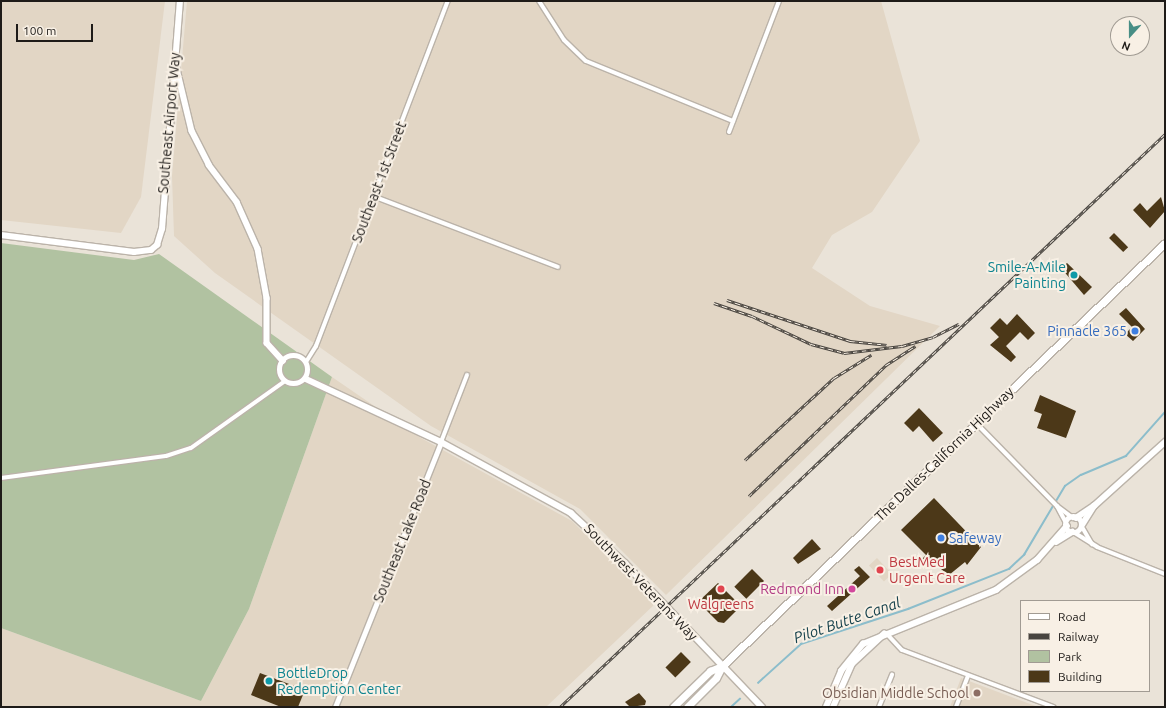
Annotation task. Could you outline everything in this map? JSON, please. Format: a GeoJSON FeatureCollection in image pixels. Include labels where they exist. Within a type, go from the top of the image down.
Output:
{"type":"FeatureCollection","features":[{"type":"Feature","properties":{"kind":"highway","name":"The Dalles-California Highway"},"geometry":{"type":"LineString","coordinates":[[687,707],[716,678],[722,666],[1165,243]]}},
{"type":"Feature","properties":{"kind":"highway","name":"The Dalles-California Highway"},"geometry":{"type":"LineString","coordinates":[[673,707],[710,671],[722,666]]}},
{"type":"Feature","properties":{"kind":"main road","name":"Southeast Airport Way"},"geometry":{"type":"LineString","coordinates":[[1,235],[134,252],[151,250],[157,245],[162,229],[174,59],[180,1]]}},
{"type":"Feature","properties":{"kind":"main road"},"geometry":{"type":"LineString","coordinates":[[174,59],[192,131],[209,165],[237,202],[258,249],[267,298],[267,343],[283,361]]}},
{"type":"Feature","properties":{"kind":"main road"},"geometry":{"type":"LineString","coordinates":[[294,356],[306,362],[306,379],[294,384],[285,381],[280,370],[283,361],[294,356]]}},
{"type":"Feature","properties":{"kind":"main road","name":"Southwest Veterans Way"},"geometry":{"type":"LineString","coordinates":[[306,379],[441,442],[571,513],[625,563],[762,707]]}},
{"type":"Feature","properties":{"kind":"main road"},"geometry":{"type":"LineString","coordinates":[[826,707],[851,656],[872,637],[886,633],[996,590],[1025,571],[1056,542],[1067,525],[1074,518],[1094,506],[1165,442]]}},
{"type":"Feature","properties":{"kind":"main road"},"geometry":{"type":"LineString","coordinates":[[1056,542],[1082,526],[1094,506]]}},
{"type":"Feature","properties":{"kind":"main road"},"geometry":{"type":"LineString","coordinates":[[1074,518],[1082,526]]}},
{"type":"Feature","properties":{"kind":"main road"},"geometry":{"type":"LineString","coordinates":[[1067,525],[1074,532]]}},
{"type":"Feature","properties":{"kind":"main road"},"geometry":{"type":"LineString","coordinates":[[833,707],[852,664],[886,633]]}},
{"type":"Feature","properties":{"kind":"street","name":"Southeast 1st Street"},"geometry":{"type":"LineString","coordinates":[[306,362],[316,346],[448,1]]}},
{"type":"Feature","properties":{"kind":"street"},"geometry":{"type":"LineString","coordinates":[[729,132],[778,1]]}},
{"type":"Feature","properties":{"kind":"street"},"geometry":{"type":"LineString","coordinates":[[542,2],[564,40],[586,61],[733,122]]}},
{"type":"Feature","properties":{"kind":"street"},"geometry":{"type":"LineString","coordinates":[[373,196],[558,267]]}},
{"type":"Feature","properties":{"kind":"street","name":"Southeast Lake Road"},"geometry":{"type":"LineString","coordinates":[[334,707],[467,375]]}},
{"type":"Feature","properties":{"kind":"street"},"geometry":{"type":"LineString","coordinates":[[1,478],[166,456],[185,450],[212,437],[285,381]]}},
{"type":"Feature","properties":{"kind":"street"},"geometry":{"type":"LineString","coordinates":[[976,423],[1057,506],[1074,518]]}},
{"type":"Feature","properties":{"kind":"street"},"geometry":{"type":"LineString","coordinates":[[1057,506],[1067,525]]}},
{"type":"Feature","properties":{"kind":"street"},"geometry":{"type":"LineString","coordinates":[[1082,526],[1092,544]]}},
{"type":"Feature","properties":{"kind":"street"},"geometry":{"type":"LineString","coordinates":[[1074,532],[1092,544],[1165,574]]}},
{"type":"Feature","properties":{"kind":"street"},"geometry":{"type":"LineString","coordinates":[[886,633],[902,650],[1054,707]]}},
{"type":"Feature","properties":{"kind":"street"},"geometry":{"type":"LineString","coordinates":[[879,707],[892,674]]}},
{"type":"Feature","properties":{"kind":"street"},"geometry":{"type":"LineString","coordinates":[[956,707],[968,675]]}},
{"type":"Feature","properties":{"kind":"shaded area"},"geometry":{"type":"Polygon","coordinates":[[[1,1],[165,1],[141,197],[121,233],[1,220],[1,1]]]}},
{"type":"Feature","properties":{"kind":"shaded area"},"geometry":{"type":"Polygon","coordinates":[[[187,1],[881,1],[920,141],[872,212],[832,235],[812,268],[870,306],[940,326],[666,595],[580,509],[431,426],[215,273],[174,236],[172,176],[187,1]]]}},
{"type":"Feature","properties":{"kind":"shaded area"},"geometry":{"type":"Polygon","coordinates":[[[332,377],[421,438],[572,521],[655,604],[546,707],[1,707],[1,628],[201,701],[249,609],[332,377]]]}},
{"type":"Feature","properties":{"kind":"shaded area","name":"BestMed Urgent Care"},"geometry":{"type":"Polygon","coordinates":[[[877,558],[892,574],[884,582],[869,566],[877,558]]]}},
{"type":"Feature","properties":{"kind":"shaded area","name":"Obsidian Middle School"},"geometry":{"type":"Polygon","coordinates":[[[961,678],[1038,707],[950,707],[961,678]]]}},
{"type":"Feature","properties":{"kind":"green space"},"geometry":{"type":"Polygon","coordinates":[[[1,243],[134,260],[159,254],[332,377],[249,609],[201,701],[1,628],[1,243]]]}},
{"type":"Feature","properties":{"kind":"building"},"geometry":{"type":"Polygon","coordinates":[[[1161,197],[1165,211],[1150,228],[1133,210],[1140,203],[1147,211],[1161,197]]]}},
{"type":"Feature","properties":{"kind":"building"},"geometry":{"type":"Polygon","coordinates":[[[1114,233],[1128,247],[1123,252],[1109,238],[1114,233]]]}},
{"type":"Feature","properties":{"kind":"building","name":"Smile-A-Mile Painting"},"geometry":{"type":"Polygon","coordinates":[[[1067,263],[1092,287],[1084,295],[1061,268],[1067,263]]]}},
{"type":"Feature","properties":{"kind":"building"},"geometry":{"type":"Polygon","coordinates":[[[1126,308],[1145,329],[1133,341],[1125,334],[1132,327],[1119,314],[1126,308]]]}},
{"type":"Feature","properties":{"kind":"building"},"geometry":{"type":"Polygon","coordinates":[[[1017,314],[1035,333],[1028,340],[1020,332],[1006,346],[1016,357],[1011,362],[990,345],[999,337],[990,328],[1000,318],[1007,325],[1017,314]]]}},
{"type":"Feature","properties":{"kind":"building"},"geometry":{"type":"Polygon","coordinates":[[[1040,395],[1076,411],[1066,438],[1037,428],[1042,414],[1034,411],[1040,395]]]}},
{"type":"Feature","properties":{"kind":"building"},"geometry":{"type":"Polygon","coordinates":[[[919,408],[943,433],[933,442],[919,426],[913,432],[904,423],[919,408]]]}},
{"type":"Feature","properties":{"kind":"building","name":"Safeway"},"geometry":{"type":"Polygon","coordinates":[[[934,498],[981,547],[967,565],[965,562],[949,575],[933,563],[929,567],[922,559],[926,555],[901,530],[934,498]]]}},
{"type":"Feature","properties":{"kind":"building"},"geometry":{"type":"Polygon","coordinates":[[[812,539],[821,549],[798,564],[793,558],[812,539]]]}},
{"type":"Feature","properties":{"kind":"building","name":"Redmond Inn"},"geometry":{"type":"Polygon","coordinates":[[[859,566],[870,577],[832,611],[827,606],[860,576],[854,570],[859,566]]]}},
{"type":"Feature","properties":{"kind":"building"},"geometry":{"type":"Polygon","coordinates":[[[752,569],[764,581],[746,599],[734,587],[752,569]]]}},
{"type":"Feature","properties":{"kind":"building","name":"Walgreens"},"geometry":{"type":"Polygon","coordinates":[[[718,583],[741,606],[724,623],[718,622],[698,602],[718,583]]]}},
{"type":"Feature","properties":{"kind":"building"},"geometry":{"type":"Polygon","coordinates":[[[681,652],[691,662],[675,677],[665,668],[681,652]]]}},
{"type":"Feature","properties":{"kind":"building","name":"BottleDrop Redemption Center"},"geometry":{"type":"Polygon","coordinates":[[[260,673],[305,690],[298,707],[281,707],[251,695],[260,673]]]}},
{"type":"Feature","properties":{"kind":"building"},"geometry":{"type":"Polygon","coordinates":[[[639,693],[646,701],[645,705],[630,707],[625,702],[639,693]]]}},
{"type":"Feature","properties":{"kind":"waterway","name":"Pilot Butte Canal"},"geometry":{"type":"LineString","coordinates":[[758,683],[801,644],[908,609],[1009,569],[1024,555],[1065,486],[1081,475],[1126,456],[1165,412]]}},
{"type":"Feature","properties":{"kind":"waterway","name":"Pilot Butte Canal"},"geometry":{"type":"LineString","coordinates":[[731,707],[740,699]]}},
{"type":"Feature","properties":{"kind":"railway"},"geometry":{"type":"LineString","coordinates":[[560,707],[1165,134]]}},
{"type":"Feature","properties":{"kind":"railway"},"geometry":{"type":"LineString","coordinates":[[727,300],[850,341],[887,345]]}},
{"type":"Feature","properties":{"kind":"railway"},"geometry":{"type":"LineString","coordinates":[[714,303],[752,316],[811,344],[844,353],[902,346],[933,337],[959,324]]}},
{"type":"Feature","properties":{"kind":"railway"},"geometry":{"type":"LineString","coordinates":[[749,496],[886,365],[915,346]]}},
{"type":"Feature","properties":{"kind":"railway"},"geometry":{"type":"LineString","coordinates":[[745,460],[834,378],[871,355]]}},
{"type":"Feature","properties":{"kind":"place","name":"Smile-A-Mile Painting"},"geometry":{"type":"Point","coordinates":[1074,275]}},
{"type":"Feature","properties":{"kind":"place","name":"Pinnacle 365"},"geometry":{"type":"Point","coordinates":[1135,331]}},
{"type":"Feature","properties":{"kind":"place","name":"Safeway"},"geometry":{"type":"Point","coordinates":[941,538]}},
{"type":"Feature","properties":{"kind":"place","name":"BestMed Urgent Care"},"geometry":{"type":"Point","coordinates":[880,570]}},
{"type":"Feature","properties":{"kind":"place","name":"Walgreens"},"geometry":{"type":"Point","coordinates":[721,589]}},
{"type":"Feature","properties":{"kind":"place","name":"Redmond Inn"},"geometry":{"type":"Point","coordinates":[852,589]}},
{"type":"Feature","properties":{"kind":"place","name":"BottleDrop Redemption Center"},"geometry":{"type":"Point","coordinates":[269,681]}},
{"type":"Feature","properties":{"kind":"place","name":"Obsidian Middle School"},"geometry":{"type":"Point","coordinates":[977,693]}}]}
